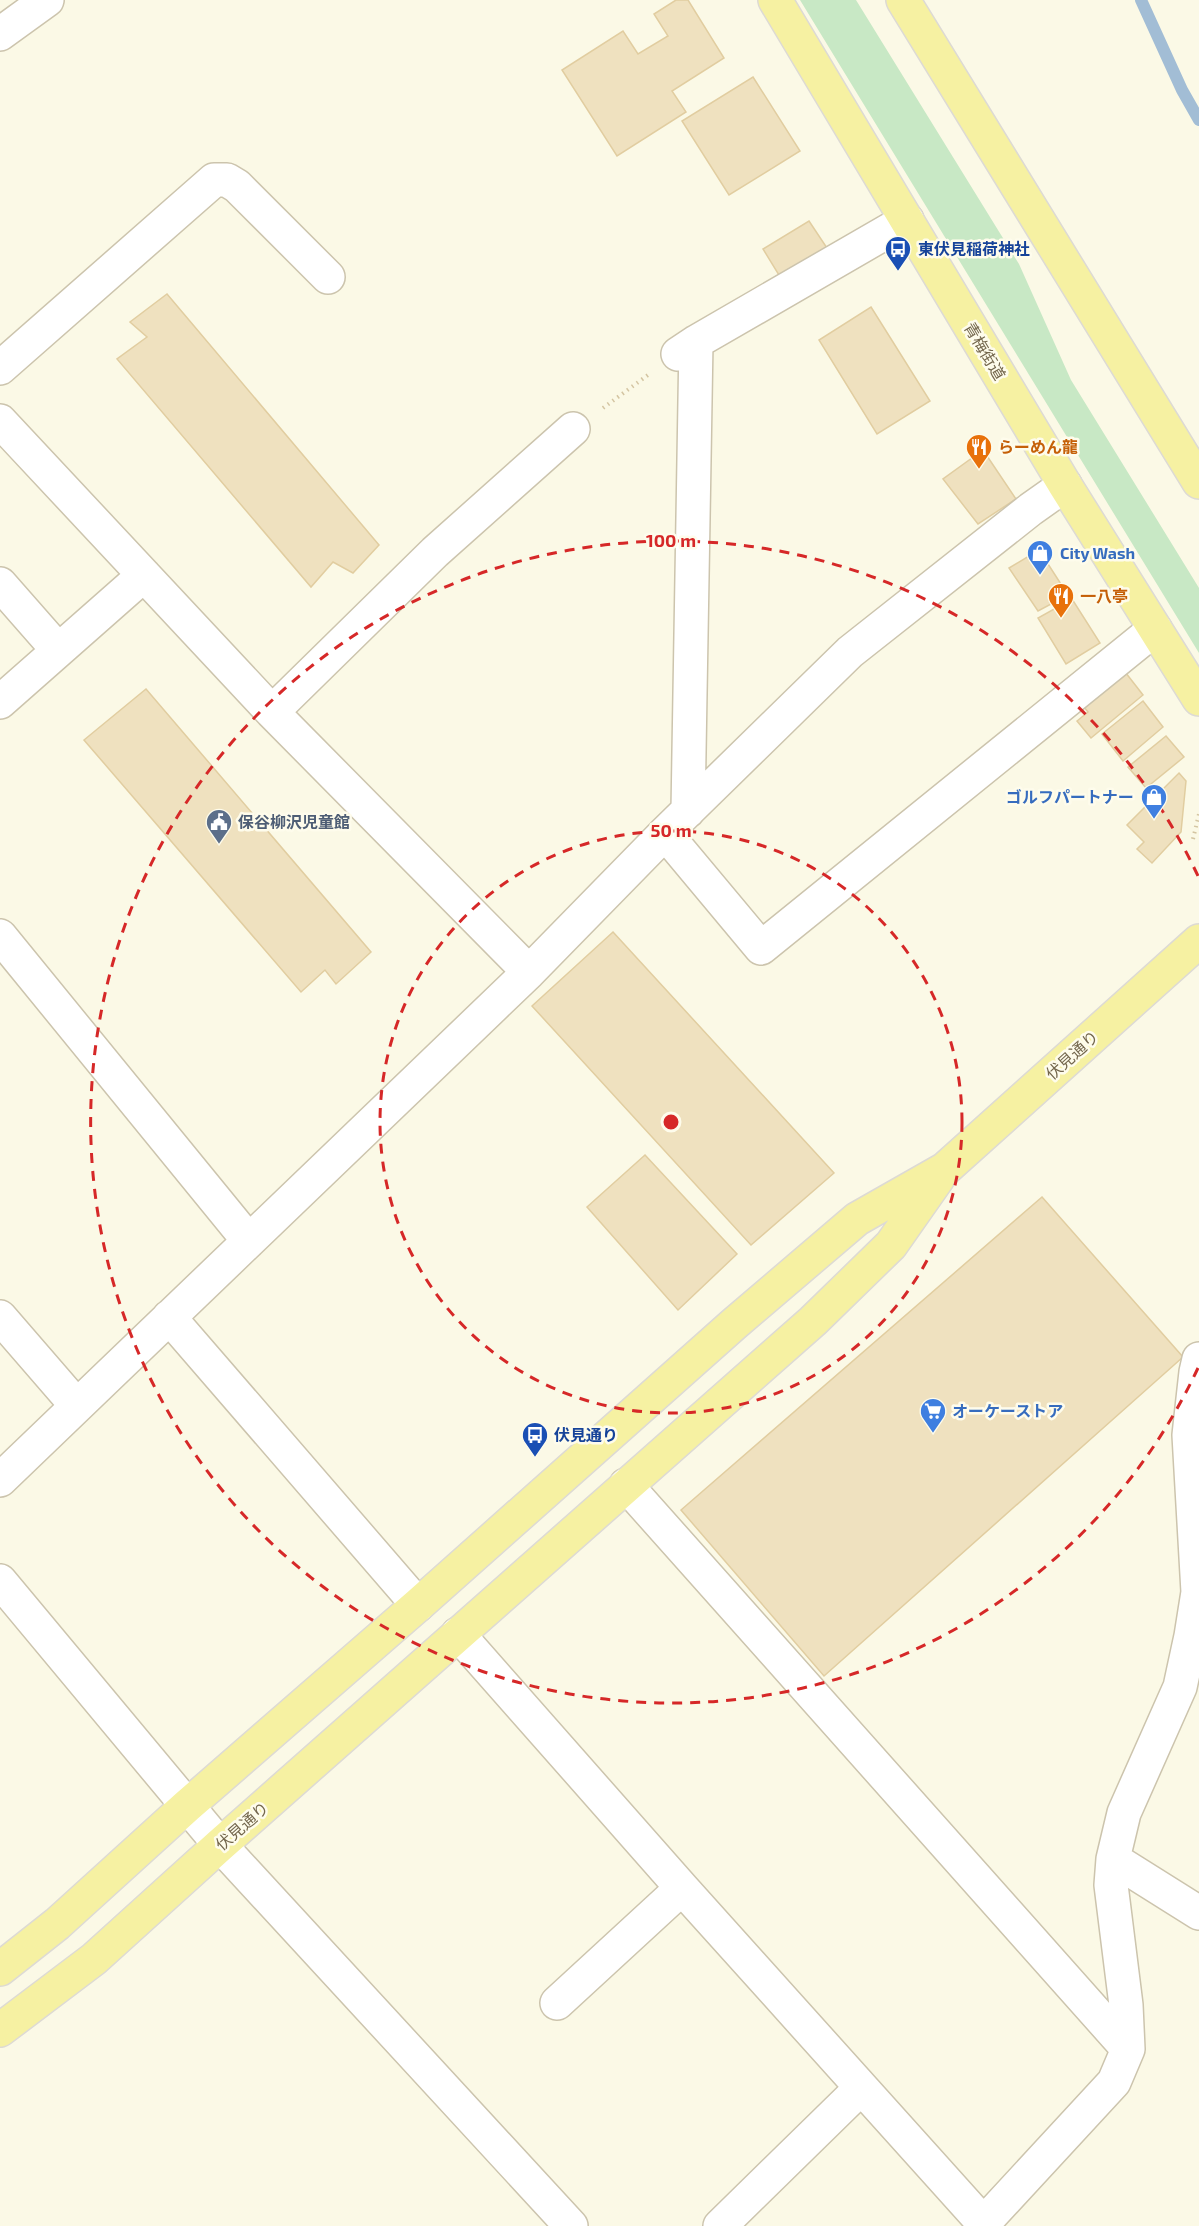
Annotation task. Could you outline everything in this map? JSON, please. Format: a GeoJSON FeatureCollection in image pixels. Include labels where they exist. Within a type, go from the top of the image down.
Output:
{"type":"FeatureCollection","features":[{"type":"Feature","properties":{"kind":"main road","name":"青梅街道"},"geometry":{"type":"LineString","coordinates":[[775,0],[1065,485],[1199,699]]}},
{"type":"Feature","properties":{"kind":"main road"},"geometry":{"type":"LineString","coordinates":[[903,0],[1199,482]]}},
{"type":"Feature","properties":{"kind":"main road","name":"伏見通り"},"geometry":{"type":"LineString","coordinates":[[0,1969],[57,1924],[187,1806],[418,1605],[734,1324],[857,1219],[945,1169],[1199,941]]}},
{"type":"Feature","properties":{"kind":"main road","name":"伏見通り"},"geometry":{"type":"LineString","coordinates":[[0,2030],[94,1959],[813,1321],[891,1245],[945,1169]]}},
{"type":"Feature","properties":{"kind":"street"},"geometry":{"type":"LineString","coordinates":[[0,34],[46,0]]}},
{"type":"Feature","properties":{"kind":"street"},"geometry":{"type":"LineString","coordinates":[[0,368],[214,180],[227,180],[237,186],[328,277]]}},
{"type":"Feature","properties":{"kind":"street"},"geometry":{"type":"LineString","coordinates":[[688,811],[687,348],[907,220]]}},
{"type":"Feature","properties":{"kind":"street"},"geometry":{"type":"LineString","coordinates":[[0,421],[272,712],[530,972]]}},
{"type":"Feature","properties":{"kind":"street"},"geometry":{"type":"LineString","coordinates":[[272,712],[435,552],[573,429]]}},
{"type":"Feature","properties":{"kind":"street"},"geometry":{"type":"LineString","coordinates":[[0,1480],[530,972],[665,833],[850,652],[1031,508],[1065,485]]}},
{"type":"Feature","properties":{"kind":"street"},"geometry":{"type":"LineString","coordinates":[[0,702],[144,575]]}},
{"type":"Feature","properties":{"kind":"street"},"geometry":{"type":"LineString","coordinates":[[0,584],[58,651]]}},
{"type":"Feature","properties":{"kind":"street"},"geometry":{"type":"LineString","coordinates":[[665,833],[761,948],[1155,629]]}},
{"type":"Feature","properties":{"kind":"street"},"geometry":{"type":"LineString","coordinates":[[0,936],[249,1241]]}},
{"type":"Feature","properties":{"kind":"street"},"geometry":{"type":"LineString","coordinates":[[0,1317],[77,1406]]}},
{"type":"Feature","properties":{"kind":"street"},"geometry":{"type":"LineString","coordinates":[[169,1317],[418,1605]]}},
{"type":"Feature","properties":{"kind":"street"},"geometry":{"type":"LineString","coordinates":[[458,1634],[983,2225],[1114,2082],[1128,2049],[1126,2005],[1111,1885],[1113,1859],[1124,1813],[1180,1687],[1191,1635],[1198,1592],[1189,1435],[1199,1359]]}},
{"type":"Feature","properties":{"kind":"street"},"geometry":{"type":"LineString","coordinates":[[626,1485],[1128,2049]]}},
{"type":"Feature","properties":{"kind":"street"},"geometry":{"type":"LineString","coordinates":[[0,1581],[220,1845],[571,2226]]}},
{"type":"Feature","properties":{"kind":"street"},"geometry":{"type":"LineString","coordinates":[[1113,1859],[1199,1913]]}},
{"type":"Feature","properties":{"kind":"street"},"geometry":{"type":"LineString","coordinates":[[557,2003],[682,1888]]}},
{"type":"Feature","properties":{"kind":"street"},"geometry":{"type":"LineString","coordinates":[[720,2226],[861,2088]]}},
{"type":"Feature","properties":{"kind":"path"},"geometry":{"type":"LineString","coordinates":[[573,429],[687,348]]}},
{"type":"Feature","properties":{"kind":"path"},"geometry":{"type":"LineString","coordinates":[[1193,838],[1199,814]]}},
{"type":"Feature","properties":{"kind":"green space"},"geometry":{"type":"Polygon","coordinates":[[[800,0],[856,0],[1019,264],[1071,380],[1199,588],[1199,653],[800,0]]]}},
{"type":"Feature","properties":{"kind":"building"},"geometry":{"type":"Polygon","coordinates":[[[676,0],[688,0],[724,58],[672,91],[686,112],[617,156],[562,70],[623,31],[638,54],[668,36],[654,14],[676,0]]]}},
{"type":"Feature","properties":{"kind":"building"},"geometry":{"type":"Polygon","coordinates":[[[753,77],[800,151],[729,195],[682,121],[753,77]]]}},
{"type":"Feature","properties":{"kind":"building"},"geometry":{"type":"Polygon","coordinates":[[[809,221],[829,251],[782,280],[763,249],[809,221]]]}},
{"type":"Feature","properties":{"kind":"building"},"geometry":{"type":"Polygon","coordinates":[[[167,294],[379,545],[353,573],[333,562],[311,587],[117,359],[147,337],[130,322],[167,294]]]}},
{"type":"Feature","properties":{"kind":"building"},"geometry":{"type":"Polygon","coordinates":[[[871,307],[930,401],[877,434],[819,340],[871,307]]]}},
{"type":"Feature","properties":{"kind":"building"},"geometry":{"type":"Polygon","coordinates":[[[983,450],[1016,499],[978,524],[943,479],[983,450]]]}},
{"type":"Feature","properties":{"kind":"building"},"geometry":{"type":"Polygon","coordinates":[[[1039,550],[1068,595],[1038,611],[1009,568],[1039,550]]]}},
{"type":"Feature","properties":{"kind":"building"},"geometry":{"type":"Polygon","coordinates":[[[1072,599],[1100,643],[1066,664],[1038,618],[1072,599]]]}},
{"type":"Feature","properties":{"kind":"building"},"geometry":{"type":"Polygon","coordinates":[[[1122,668],[1143,695],[1091,738],[1077,721],[1088,712],[1080,702],[1122,668]]]}},
{"type":"Feature","properties":{"kind":"building"},"geometry":{"type":"Polygon","coordinates":[[[146,689],[371,952],[336,984],[325,970],[301,992],[84,740],[146,689]]]}},
{"type":"Feature","properties":{"kind":"building"},"geometry":{"type":"Polygon","coordinates":[[[1143,701],[1163,727],[1123,761],[1102,734],[1143,701]]]}},
{"type":"Feature","properties":{"kind":"building"},"geometry":{"type":"Polygon","coordinates":[[[1166,736],[1184,757],[1146,788],[1128,767],[1166,736]]]}},
{"type":"Feature","properties":{"kind":"building"},"geometry":{"type":"Polygon","coordinates":[[[1179,773],[1186,781],[1181,832],[1152,863],[1137,849],[1144,842],[1127,825],[1179,773]]]}},
{"type":"Feature","properties":{"kind":"building"},"geometry":{"type":"Polygon","coordinates":[[[613,932],[834,1173],[751,1245],[532,1006],[613,932]]]}},
{"type":"Feature","properties":{"kind":"building"},"geometry":{"type":"Polygon","coordinates":[[[645,1155],[737,1254],[678,1310],[587,1207],[645,1155]]]}},
{"type":"Feature","properties":{"kind":"building","name":"オーケーストア"},"geometry":{"type":"Polygon","coordinates":[[[1042,1197],[1183,1357],[824,1676],[681,1510],[1042,1197]]]}},
{"type":"Feature","properties":{"kind":"waterway"},"geometry":{"type":"LineString","coordinates":[[1141,0],[1182,90],[1199,120]]}},
{"type":"Feature","properties":{"kind":"place","name":"東伏見稲荷神社"},"geometry":{"type":"Point","coordinates":[898,272]}},
{"type":"Feature","properties":{"kind":"place","name":"らーめん龍"},"geometry":{"type":"Point","coordinates":[979,470]}},
{"type":"Feature","properties":{"kind":"place","name":"City Wash"},"geometry":{"type":"Point","coordinates":[1040,576]}},
{"type":"Feature","properties":{"kind":"place","name":"一八亭"},"geometry":{"type":"Point","coordinates":[1061,619]}},
{"type":"Feature","properties":{"kind":"place","name":"ゴルフパートナー"},"geometry":{"type":"Point","coordinates":[1154,820]}},
{"type":"Feature","properties":{"kind":"place","name":"保谷柳沢児童館"},"geometry":{"type":"Point","coordinates":[219,845]}},
{"type":"Feature","properties":{"kind":"place","name":"オーケーストア"},"geometry":{"type":"Point","coordinates":[933,1434]}},
{"type":"Feature","properties":{"kind":"place","name":"伏見通り"},"geometry":{"type":"Point","coordinates":[535,1458]}}]}
